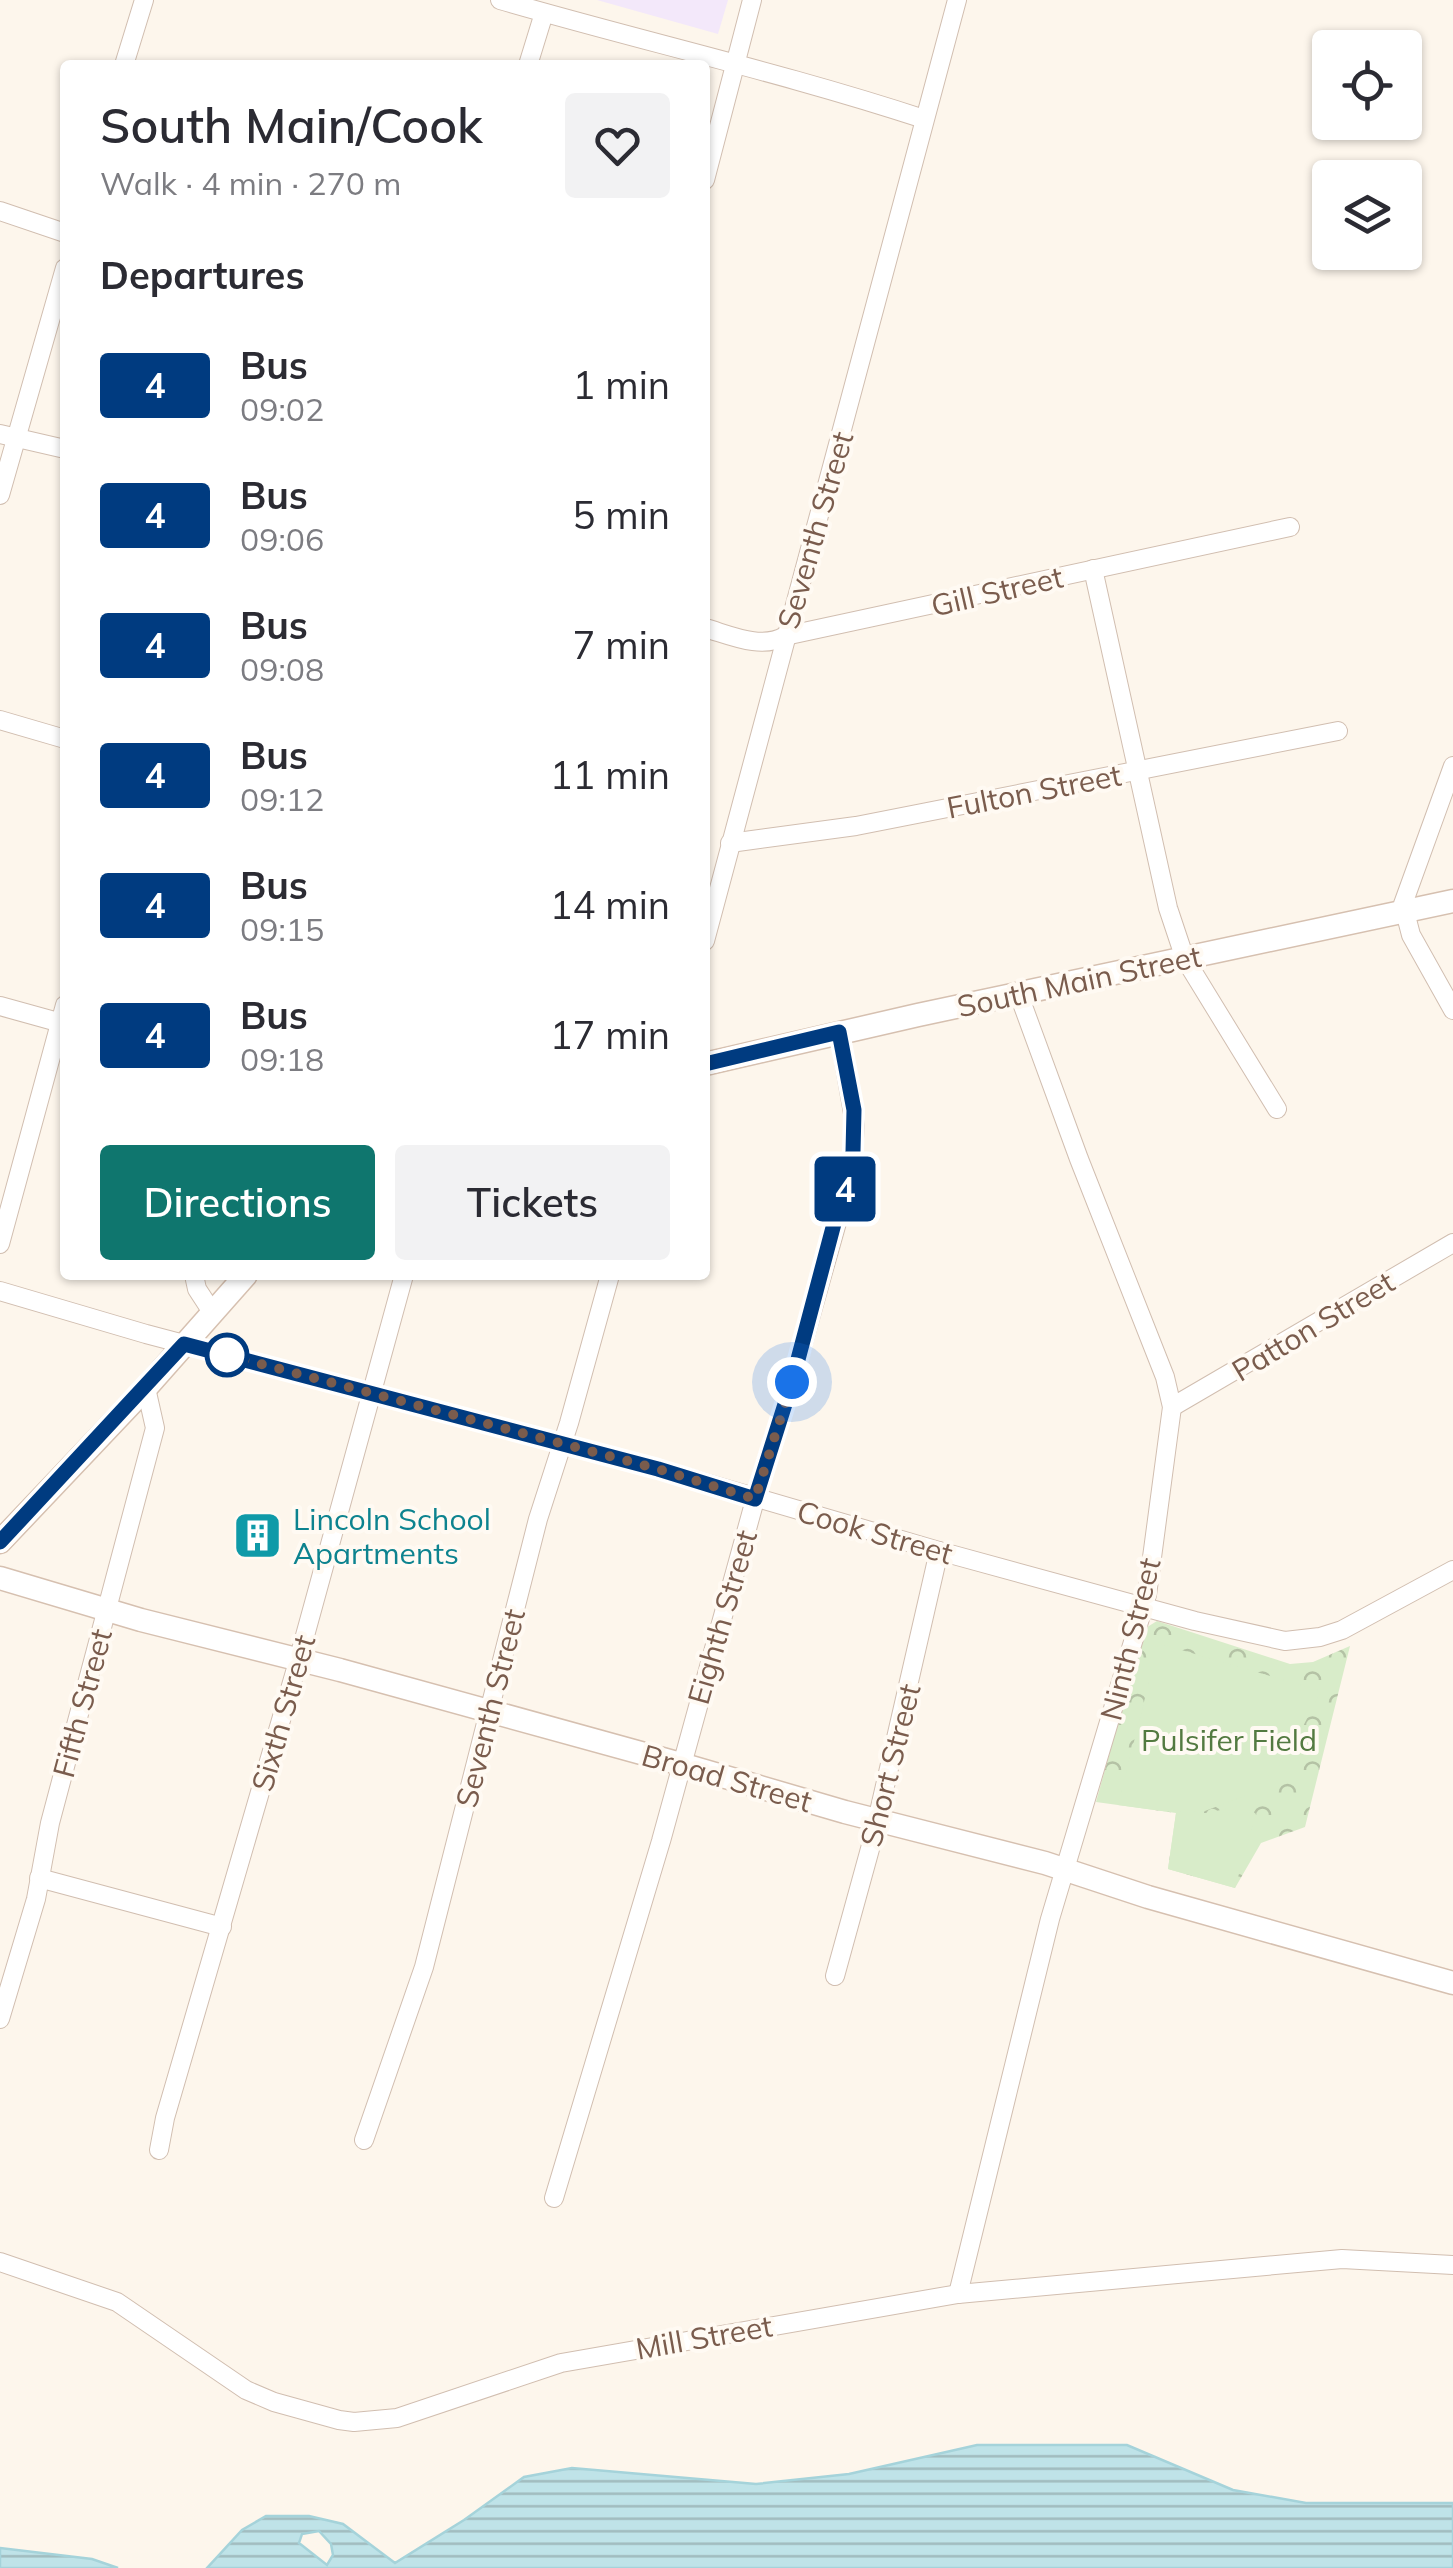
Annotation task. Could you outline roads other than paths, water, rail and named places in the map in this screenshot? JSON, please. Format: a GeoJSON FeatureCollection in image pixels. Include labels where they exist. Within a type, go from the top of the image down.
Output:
{"type":"FeatureCollection","features":[{"type":"Feature","properties":{"kind":"street"},"geometry":{"type":"LineString","coordinates":[[126,60],[144,0]]}},
{"type":"Feature","properties":{"kind":"street"},"geometry":{"type":"LineString","coordinates":[[500,0],[787,77],[924,119]]}},
{"type":"Feature","properties":{"kind":"street"},"geometry":{"type":"LineString","coordinates":[[710,161],[752,0]]}},
{"type":"Feature","properties":{"kind":"street","name":"Seventh Street"},"geometry":{"type":"LineString","coordinates":[[710,907],[957,0]]}},
{"type":"Feature","properties":{"kind":"street"},"geometry":{"type":"LineString","coordinates":[[530,60],[544,13]]}},
{"type":"Feature","properties":{"kind":"street"},"geometry":{"type":"LineString","coordinates":[[0,211],[60,231]]}},
{"type":"Feature","properties":{"kind":"street"},"geometry":{"type":"LineString","coordinates":[[0,494],[8,436],[60,283]]}},
{"type":"Feature","properties":{"kind":"street"},"geometry":{"type":"LineString","coordinates":[[8,436],[60,448]]}},
{"type":"Feature","properties":{"kind":"street","name":"Gill Street"},"geometry":{"type":"LineString","coordinates":[[710,629],[774,643],[785,636],[1290,527]]}},
{"type":"Feature","properties":{"kind":"street"},"geometry":{"type":"LineString","coordinates":[[1092,569],[1168,908],[1185,960],[1277,1109]]}},
{"type":"Feature","properties":{"kind":"street"},"geometry":{"type":"LineString","coordinates":[[0,720],[60,738]]}},
{"type":"Feature","properties":{"kind":"street","name":"Fulton Street"},"geometry":{"type":"LineString","coordinates":[[730,842],[856,826],[1338,731]]}},
{"type":"Feature","properties":{"kind":"street"},"geometry":{"type":"LineString","coordinates":[[1453,766],[1404,896],[1403,912],[1410,935],[1453,1010]]}},
{"type":"Feature","properties":{"kind":"street","name":"South Main Street"},"geometry":{"type":"LineString","coordinates":[[710,1063],[1453,901]]}},
{"type":"Feature","properties":{"kind":"street","name":"Ninth Street"},"geometry":{"type":"LineString","coordinates":[[958,2294],[1064,1869],[1144,1608],[1172,1407],[1166,1377],[1072,1142],[1019,995]]}},
{"type":"Feature","properties":{"kind":"street"},"geometry":{"type":"LineString","coordinates":[[0,1006],[60,1016]]}},
{"type":"Feature","properties":{"kind":"street"},"geometry":{"type":"LineString","coordinates":[[0,1244],[60,1031]]}},
{"type":"Feature","properties":{"kind":"street","name":"Eighth Street"},"geometry":{"type":"LineString","coordinates":[[554,2198],[792,1382],[853,1152],[854,1110],[839,1032]]}},
{"type":"Feature","properties":{"kind":"street","name":"Patton Street"},"geometry":{"type":"LineString","coordinates":[[1172,1407],[1453,1242]]}},
{"type":"Feature","properties":{"kind":"street"},"geometry":{"type":"LineString","coordinates":[[195,1280],[212,1312]]}},
{"type":"Feature","properties":{"kind":"street"},"geometry":{"type":"LineString","coordinates":[[0,1542],[146,1388],[241,1280]]}},
{"type":"Feature","properties":{"kind":"street","name":"Sixth Street"},"geometry":{"type":"LineString","coordinates":[[159,2150],[403,1280]]}},
{"type":"Feature","properties":{"kind":"street","name":"Seventh Street"},"geometry":{"type":"LineString","coordinates":[[364,2140],[428,1954],[538,1519],[609,1280]]}},
{"type":"Feature","properties":{"kind":"street","name":"Cook Street"},"geometry":{"type":"LineString","coordinates":[[0,1291],[184,1344],[658,1469],[1144,1608],[1271,1639],[1299,1640],[1342,1630],[1453,1570]]}},
{"type":"Feature","properties":{"kind":"street","name":"Fifth Street"},"geometry":{"type":"LineString","coordinates":[[0,2018],[36,1900],[50,1824],[155,1428],[146,1388]]}},
{"type":"Feature","properties":{"kind":"street","name":"Short Street"},"geometry":{"type":"LineString","coordinates":[[835,1976],[939,1551]]}},
{"type":"Feature","properties":{"kind":"street","name":"Broad Street"},"geometry":{"type":"LineString","coordinates":[[0,1578],[1064,1869],[1148,1897],[1453,1983]]}},
{"type":"Feature","properties":{"kind":"street"},"geometry":{"type":"LineString","coordinates":[[39,1878],[222,1927]]}},
{"type":"Feature","properties":{"kind":"street","name":"Mill Street"},"geometry":{"type":"LineString","coordinates":[[0,2262],[116,2302],[246,2390],[274,2402],[354,2422],[397,2418],[561,2363],[958,2294],[1342,2260],[1453,2265]]}},
{"type":"Feature","properties":{"kind":"water"},"geometry":{"type":"Polygon","coordinates":[[[977,2445],[1127,2445],[1233,2490],[1306,2503],[1453,2503],[1453,2568],[207,2568],[242,2530],[266,2516],[309,2516],[343,2524],[395,2563],[524,2477],[572,2468],[756,2484],[849,2474],[977,2445]],[[319,2531],[302,2534],[299,2543],[327,2565],[333,2555],[331,2544],[319,2531]]]}},
{"type":"Feature","properties":{"kind":"water"},"geometry":{"type":"Polygon","coordinates":[[[0,2548],[92,2559],[118,2568],[0,2568],[0,2548]]]}},
{"type":"Feature","properties":{"kind":"place","name":"Lincoln School Apartments"},"geometry":{"type":"Point","coordinates":[258,1536]}},
{"type":"Feature","properties":{"kind":"park label","name":"Pulsifer Field"},"geometry":{"type":"Point","coordinates":[1229,1740]}}]}
